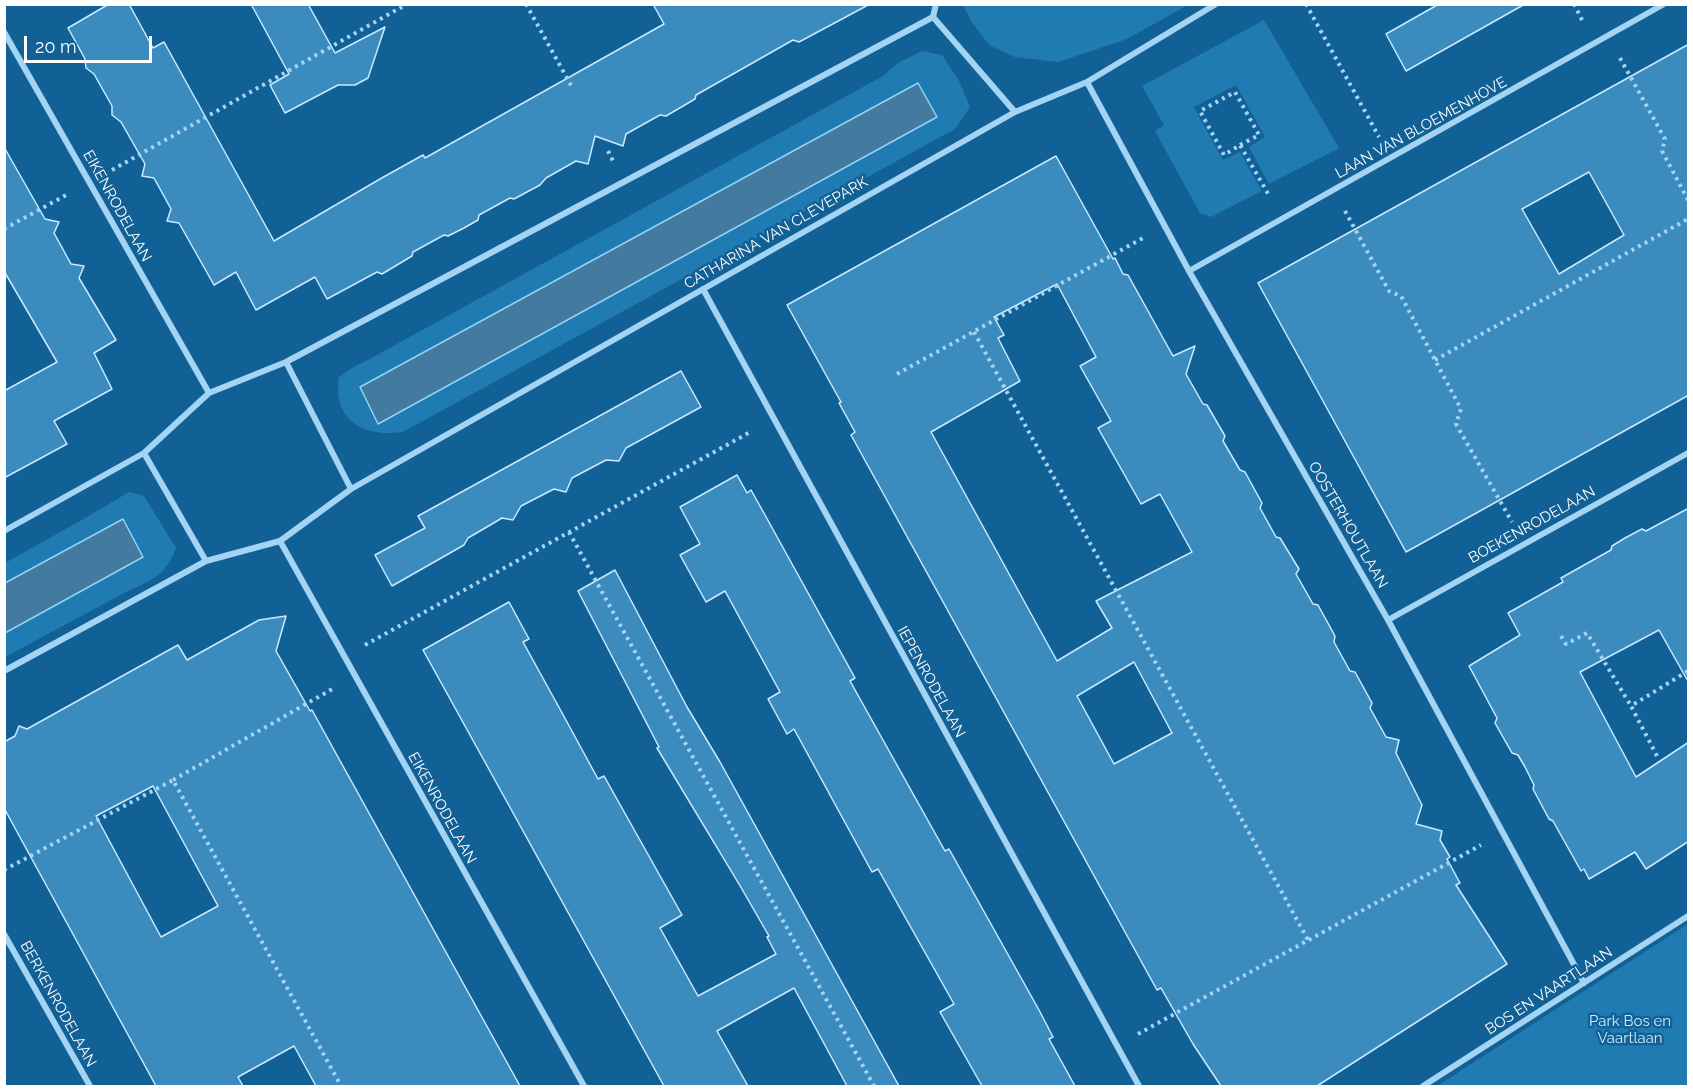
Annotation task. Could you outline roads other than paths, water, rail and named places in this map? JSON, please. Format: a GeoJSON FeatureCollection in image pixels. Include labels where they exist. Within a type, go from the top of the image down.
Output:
{"type":"FeatureCollection","features":[{"type":"Feature","properties":{"kind":"street"},"geometry":{"type":"LineString","coordinates":[[4,531],[144,453],[209,393],[286,362],[933,17],[936,4]]}},
{"type":"Feature","properties":{"kind":"street","name":"CATHARINA VAN CLEVEPARK"},"geometry":{"type":"LineString","coordinates":[[280,541],[351,489],[1015,112],[1087,82],[1216,4]]}},
{"type":"Feature","properties":{"kind":"street","name":"LAAN VAN BLOEMENHOVE"},"geometry":{"type":"LineString","coordinates":[[1189,272],[1664,4]]}},
{"type":"Feature","properties":{"kind":"street"},"geometry":{"type":"LineString","coordinates":[[933,17],[1015,112]]}},
{"type":"Feature","properties":{"kind":"street","name":"EIKENRODELAAN"},"geometry":{"type":"LineString","coordinates":[[4,32],[209,393]]}},
{"type":"Feature","properties":{"kind":"street","name":"OOSTERHOUTLAAN"},"geometry":{"type":"LineString","coordinates":[[1087,82],[1189,272],[1388,620],[1584,983]]}},
{"type":"Feature","properties":{"kind":"street","name":"IEPENRODELAAN"},"geometry":{"type":"LineString","coordinates":[[704,289],[1139,1086]]}},
{"type":"Feature","properties":{"kind":"street"},"geometry":{"type":"LineString","coordinates":[[286,362],[351,489]]}},
{"type":"Feature","properties":{"kind":"street"},"geometry":{"type":"LineString","coordinates":[[144,453],[206,561]]}},
{"type":"Feature","properties":{"kind":"street","name":"BOEKENRODELAAN"},"geometry":{"type":"LineString","coordinates":[[1388,620],[1689,453]]}},
{"type":"Feature","properties":{"kind":"street"},"geometry":{"type":"LineString","coordinates":[[4,671],[206,561],[280,541]]}},
{"type":"Feature","properties":{"kind":"street","name":"EIKENRODELAAN"},"geometry":{"type":"LineString","coordinates":[[280,541],[584,1086]]}},
{"type":"Feature","properties":{"kind":"street","name":"BOS EN VAARTLAAN"},"geometry":{"type":"LineString","coordinates":[[1423,1086],[1689,916]]}},
{"type":"Feature","properties":{"kind":"street","name":"BERKENRODELAAN"},"geometry":{"type":"LineString","coordinates":[[4,934],[90,1086]]}},
{"type":"Feature","properties":{"kind":"park label","name":"Park Bos en Vaartlaan"},"geometry":{"type":"Point","coordinates":[1630,1030]}}]}
